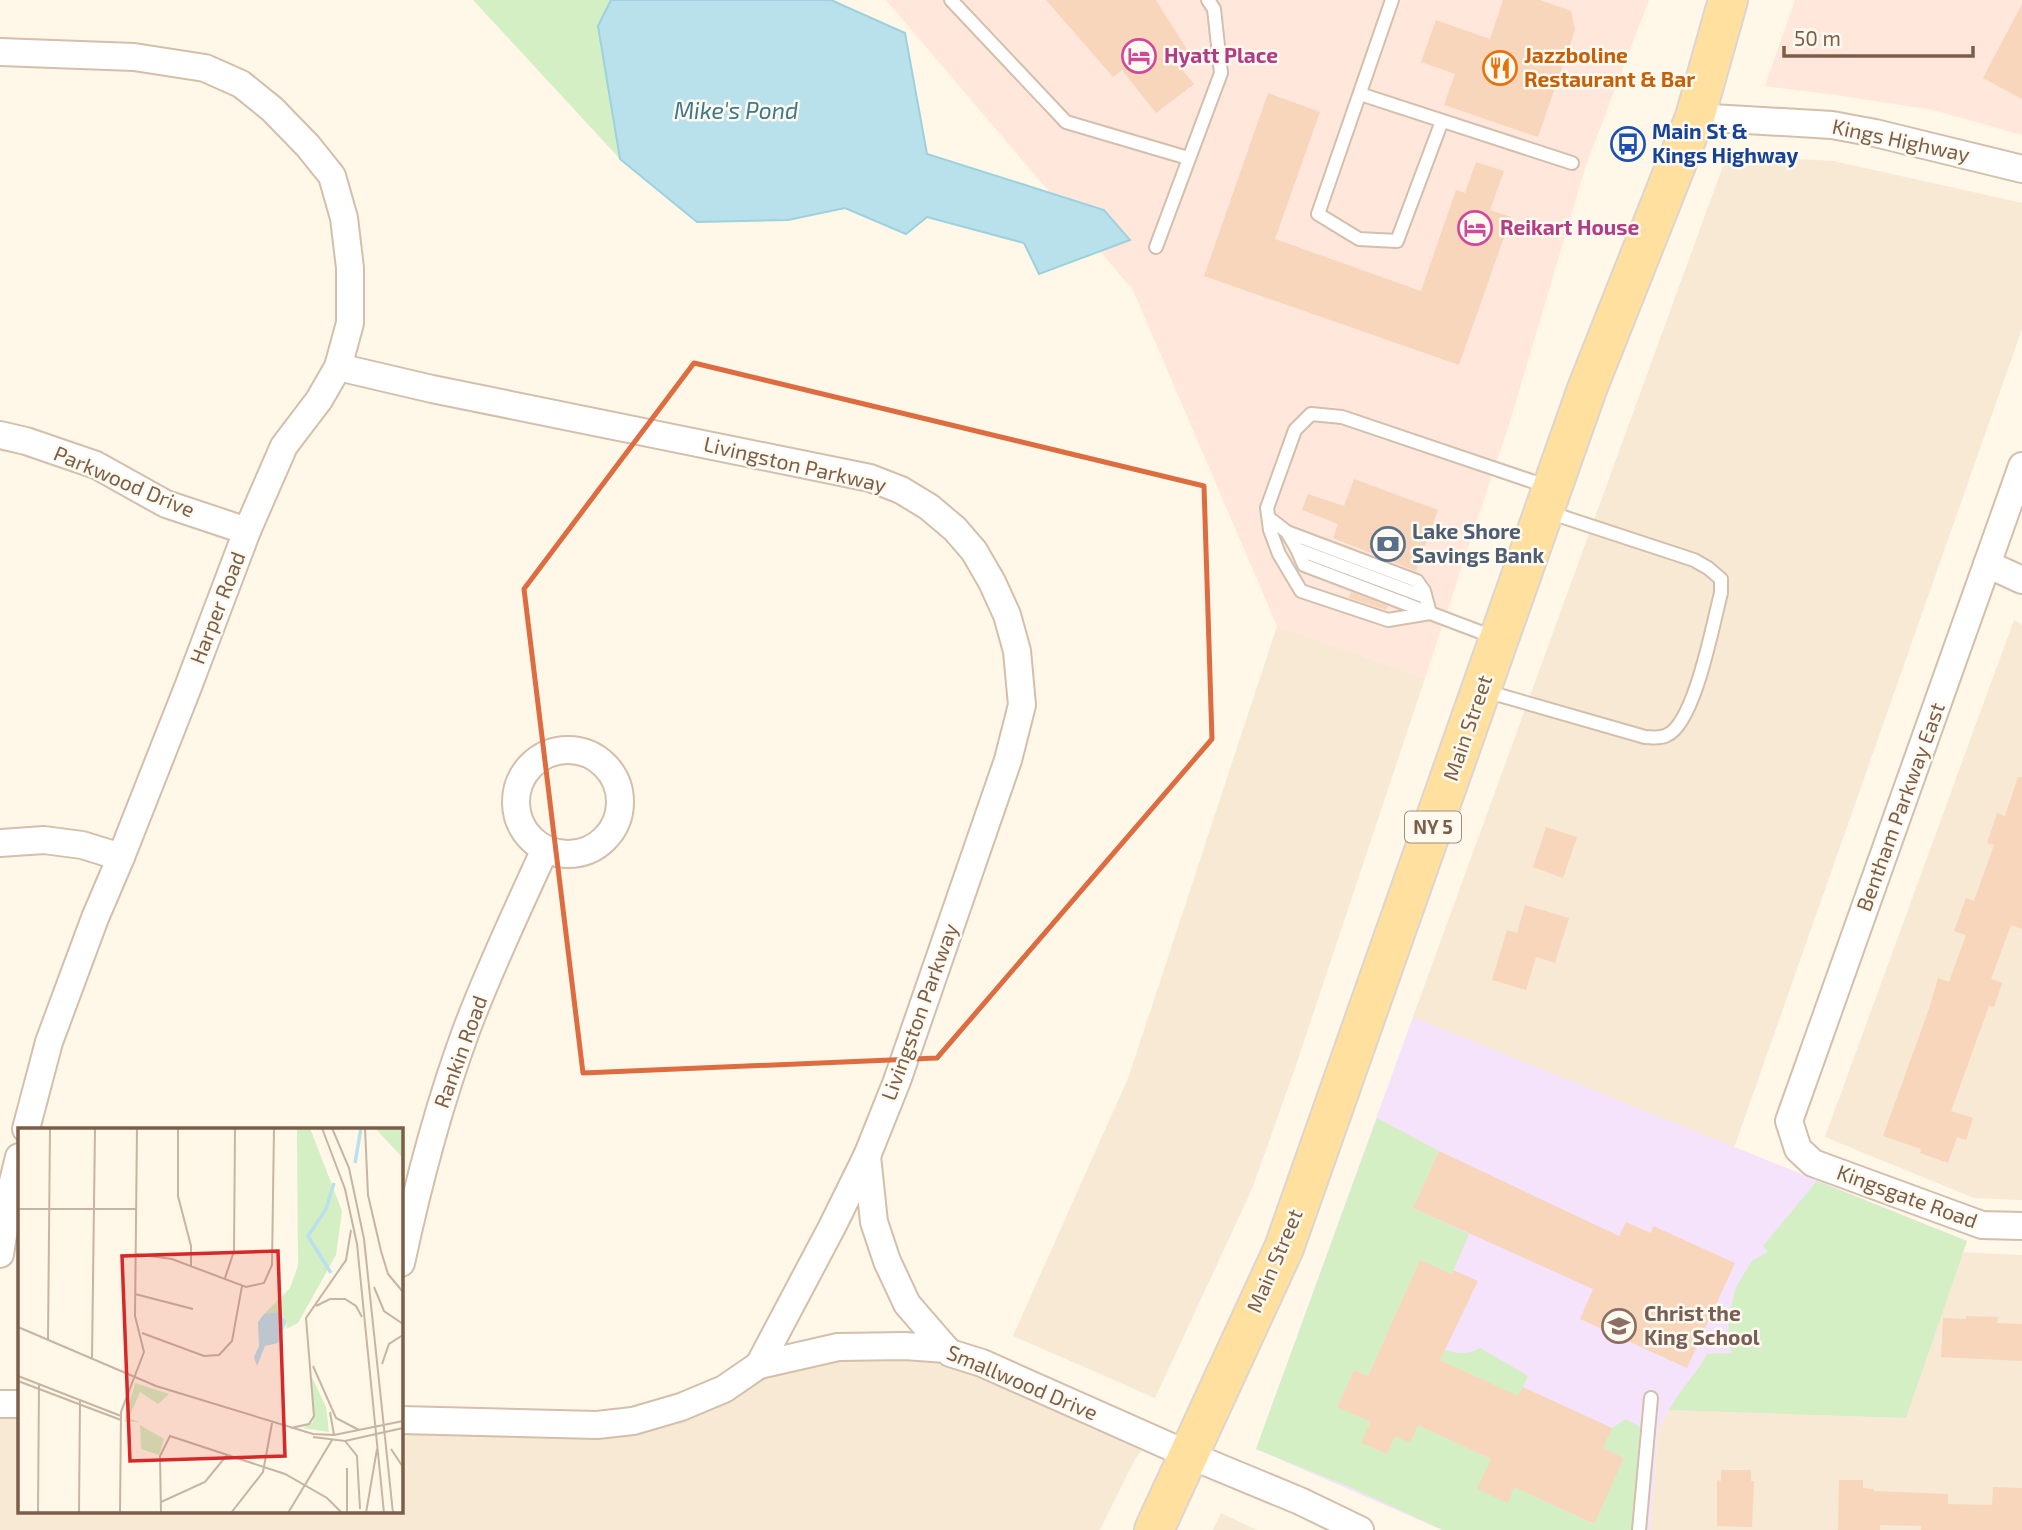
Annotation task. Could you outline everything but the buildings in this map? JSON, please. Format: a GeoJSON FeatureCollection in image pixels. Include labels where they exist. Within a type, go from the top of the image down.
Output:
{"type":"FeatureCollection","features":[{"type":"Feature","properties":{"kind":"main road","name":"Main Street"},"geometry":{"type":"LineString","coordinates":[[1154,1530],[1284,1248],[1587,389],[1695,117],[1728,0]]}},
{"type":"Feature","properties":{"kind":"main road","name":"Main Street"},"geometry":{"type":"LineString","coordinates":[[1695,117],[1744,29],[1752,0]]}},
{"type":"Feature","properties":{"kind":"street","name":"Harper Road"},"geometry":{"type":"LineString","coordinates":[[0,52],[134,57],[205,68],[241,83],[272,109],[308,146],[332,176],[344,218],[350,268],[350,323],[338,367],[319,400],[284,446],[247,531],[49,1042],[26,1128]]}},
{"type":"Feature","properties":{"kind":"street","name":"Kings Highway"},"geometry":{"type":"LineString","coordinates":[[1695,117],[1832,125],[2022,169]]}},
{"type":"Feature","properties":{"kind":"street","name":"Livingston Parkway"},"geometry":{"type":"LineString","coordinates":[[338,367],[432,389],[870,478],[901,490],[929,507],[955,529],[974,551],[1007,615],[1017,651],[1022,705],[1008,760],[897,1081],[867,1156],[759,1365]]}},
{"type":"Feature","properties":{"kind":"street","name":"Parkwood Drive"},"geometry":{"type":"LineString","coordinates":[[0,435],[96,465],[166,504],[247,531]]}},
{"type":"Feature","properties":{"kind":"street","name":"Bentham Parkway East"},"geometry":{"type":"LineString","coordinates":[[1798,1149],[1789,1121],[2022,466]]}},
{"type":"Feature","properties":{"kind":"street"},"geometry":{"type":"LineString","coordinates":[[1987,564],[2022,580]]}},
{"type":"Feature","properties":{"kind":"street"},"geometry":{"type":"LineString","coordinates":[[0,843],[44,840],[82,845],[121,857]]}},
{"type":"Feature","properties":{"kind":"street","name":"Rankin Road"},"geometry":{"type":"LineString","coordinates":[[402,1259],[435,1126],[466,1031],[545,849]]}},
{"type":"Feature","properties":{"kind":"street","name":"Kingsgate Road"},"geometry":{"type":"LineString","coordinates":[[1798,1149],[1813,1163],[1982,1225],[2022,1226]]}},
{"type":"Feature","properties":{"kind":"street","name":"Livingston Parkway"},"geometry":{"type":"LineString","coordinates":[[867,1156],[874,1222],[887,1262],[907,1304],[946,1349]]}},
{"type":"Feature","properties":{"kind":"street"},"geometry":{"type":"LineString","coordinates":[[0,1254],[18,1161]]}},
{"type":"Feature","properties":{"kind":"street","name":"Smallwood Drive"},"geometry":{"type":"LineString","coordinates":[[402,1420],[597,1425],[633,1421],[681,1407],[724,1389],[759,1365],[838,1347],[905,1346],[946,1349],[1300,1501],[1360,1530]]}},
{"type":"Feature","properties":{"kind":"street"},"geometry":{"type":"LineString","coordinates":[[0,1404],[18,1404]]}},
{"type":"Feature","properties":{"kind":"lane"},"geometry":{"type":"LineString","coordinates":[[951,0],[1066,122],[1188,158]]}},
{"type":"Feature","properties":{"kind":"lane"},"geometry":{"type":"LineString","coordinates":[[1156,247],[1221,73],[1214,9],[1208,0]]}},
{"type":"Feature","properties":{"kind":"lane"},"geometry":{"type":"LineString","coordinates":[[1392,0],[1318,214],[1359,239],[1397,241],[1442,121]]}},
{"type":"Feature","properties":{"kind":"lane"},"geometry":{"type":"LineString","coordinates":[[1360,94],[1573,163]]}},
{"type":"Feature","properties":{"kind":"lane"},"geometry":{"type":"LineString","coordinates":[[1430,613],[1388,620],[1301,591],[1279,554],[1270,530],[1267,508],[1295,430],[1311,414],[1342,417],[1694,560],[1721,579],[1721,593],[1693,700],[1681,723],[1668,735],[1645,737],[1481,690]]}},
{"type":"Feature","properties":{"kind":"lane"},"geometry":{"type":"LineString","coordinates":[[1269,518],[1287,532],[1417,581],[1430,613]]}},
{"type":"Feature","properties":{"kind":"lane"},"geometry":{"type":"LineString","coordinates":[[1287,532],[1304,565],[1499,639]]}},
{"type":"Feature","properties":{"kind":"lane"},"geometry":{"type":"LineString","coordinates":[[1297,549],[1425,597]]}},
{"type":"Feature","properties":{"kind":"lane"},"geometry":{"type":"LineString","coordinates":[[1639,1530],[1651,1398]]}},
{"type":"Feature","properties":{"kind":"highlighted area"},"geometry":{"type":"Polygon","coordinates":[[[694,363],[1204,486],[1212,739],[937,1058],[583,1073],[524,589],[694,363]]]}},
{"type":"Feature","properties":{"kind":"shaded area"},"geometry":{"type":"Polygon","coordinates":[[[886,0],[1649,0],[1586,165],[1511,418],[1425,678],[1277,626],[1133,290],[886,0]]]}},
{"type":"Feature","properties":{"kind":"shaded area"},"geometry":{"type":"Polygon","coordinates":[[[1795,0],[2022,0],[2022,135],[1933,110],[1765,86],[1795,0]]]}},
{"type":"Feature","properties":{"kind":"shaded area"},"geometry":{"type":"Polygon","coordinates":[[[1727,155],[1833,161],[2022,203],[2022,329],[1734,1148],[1413,1017],[1727,155]]]}},
{"type":"Feature","properties":{"kind":"shaded area"},"geometry":{"type":"Polygon","coordinates":[[[2014,620],[2022,625],[2022,1200],[1974,1198],[1825,1137],[2014,620]]]}},
{"type":"Feature","properties":{"kind":"shaded area"},"geometry":{"type":"Polygon","coordinates":[[[1277,626],[1425,678],[1252,1189],[1155,1398],[1013,1336],[1129,1076],[1277,626]]]}},
{"type":"Feature","properties":{"kind":"shaded area","name":"Christ the King School"},"geometry":{"type":"Polygon","coordinates":[[[1413,1017],[1967,1241],[1906,1418],[1669,1410],[1658,1429],[1650,1530],[1632,1530],[1637,1472],[1630,1530],[1442,1530],[1256,1449],[1413,1017]]]}},
{"type":"Feature","properties":{"kind":"shaded area"},"geometry":{"type":"Polygon","coordinates":[[[1962,1252],[2022,1255],[2022,1530],[1650,1530],[1658,1429],[1669,1410],[1906,1418],[1962,1252]]]}},
{"type":"Feature","properties":{"kind":"shaded area"},"geometry":{"type":"Polygon","coordinates":[[[905,1346],[1150,1438],[1134,1461],[1100,1530],[0,1530],[0,1404],[18,1404],[18,1512],[402,1512],[402,1420],[597,1425],[759,1365],[905,1346]]]}},
{"type":"Feature","properties":{"kind":"shaded area"},"geometry":{"type":"Polygon","coordinates":[[[1221,1513],[1257,1530],[1213,1530],[1221,1513]]]}},
{"type":"Feature","properties":{"kind":"green space"},"geometry":{"type":"Polygon","coordinates":[[[473,0],[611,0],[598,26],[620,159],[473,0]]]}},
{"type":"Feature","properties":{"kind":"green space"},"geometry":{"type":"Polygon","coordinates":[[[1377,1118],[1439,1151],[1413,1208],[1469,1234],[1452,1274],[1420,1260],[1368,1376],[1354,1370],[1337,1407],[1371,1422],[1362,1443],[1387,1454],[1395,1436],[1418,1425],[1491,1459],[1478,1488],[1507,1502],[1514,1487],[1593,1524],[1624,1458],[1603,1448],[1612,1428],[1626,1419],[1640,1427],[1632,1530],[1443,1530],[1350,1487],[1256,1449],[1377,1118]]]}},
{"type":"Feature","properties":{"kind":"green space"},"geometry":{"type":"Polygon","coordinates":[[[1817,1181],[1967,1241],[1906,1418],[1669,1410],[1707,1354],[1731,1353],[1728,1319],[1736,1287],[1752,1261],[1768,1252],[1763,1246],[1817,1181]]]}},
{"type":"Feature","properties":{"kind":"green space"},"geometry":{"type":"Polygon","coordinates":[[[1480,1348],[1528,1376],[1518,1397],[1440,1360],[1444,1350],[1463,1353],[1480,1348]]]}},
{"type":"Feature","properties":{"kind":"water","name":"Mike's Pond"},"geometry":{"type":"Polygon","coordinates":[[[611,0],[831,0],[905,33],[927,154],[1104,210],[1130,240],[1039,274],[1024,243],[927,217],[906,234],[845,208],[788,220],[697,222],[620,159],[598,26],[611,0]]]}},
{"type":"Feature","properties":{"kind":"place","name":"Hyatt Place"},"geometry":{"type":"Point","coordinates":[1139,56]}},
{"type":"Feature","properties":{"kind":"place","name":"Jazzboline Restaurant & Bar"},"geometry":{"type":"Point","coordinates":[1500,68]}},
{"type":"Feature","properties":{"kind":"place","name":"Main St & Kings Highway"},"geometry":{"type":"Point","coordinates":[1628,144]}},
{"type":"Feature","properties":{"kind":"place","name":"Reikart House"},"geometry":{"type":"Point","coordinates":[1475,228]}},
{"type":"Feature","properties":{"kind":"place","name":"Lake Shore Savings Bank"},"geometry":{"type":"Point","coordinates":[1388,544]}},
{"type":"Feature","properties":{"kind":"place","name":"Christ the King School"},"geometry":{"type":"Point","coordinates":[1619,1326]}}]}
